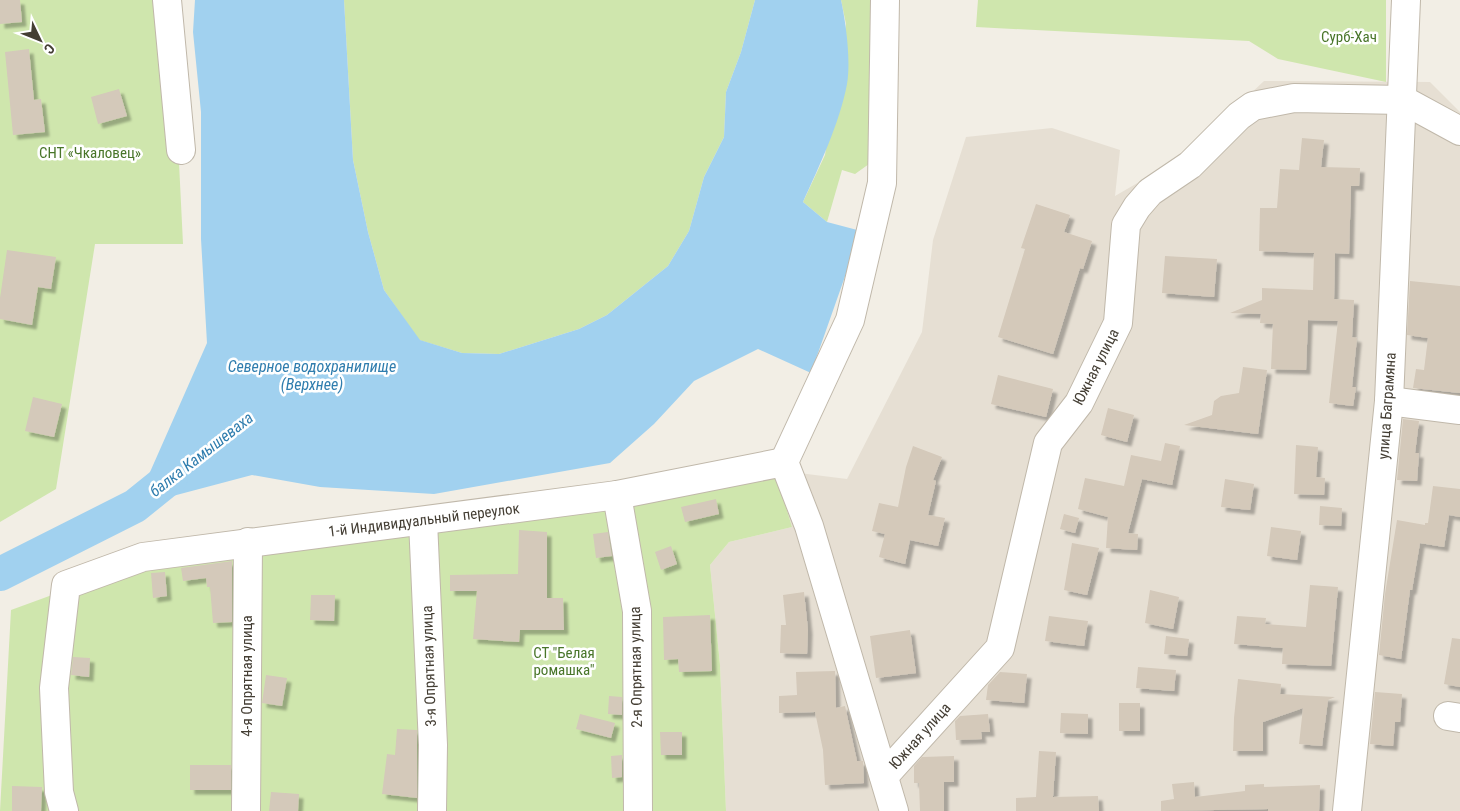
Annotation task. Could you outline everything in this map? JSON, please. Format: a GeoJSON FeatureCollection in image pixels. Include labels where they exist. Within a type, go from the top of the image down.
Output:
{"type":"FeatureCollection","features":[{"type":"Feature","properties":{"kind":"street"},"geometry":{"type":"LineString","coordinates":[[167,0],[181,150]]}},
{"type":"Feature","properties":{"kind":"street"},"geometry":{"type":"LineString","coordinates":[[784,462],[850,320],[882,183],[885,0]]}},
{"type":"Feature","properties":{"kind":"street","name":"улица Баграмяна"},"geometry":{"type":"LineString","coordinates":[[1347,811],[1389,401],[1406,0]]}},
{"type":"Feature","properties":{"kind":"street","name":"Южная улица"},"geometry":{"type":"LineString","coordinates":[[884,776],[1000,648],[1048,443],[1079,403],[1118,323],[1126,225],[1136,207],[1150,192],[1190,165],[1239,116],[1254,106],[1294,98],[1403,100]]}},
{"type":"Feature","properties":{"kind":"street"},"geometry":{"type":"LineString","coordinates":[[1403,100],[1460,131]]}},
{"type":"Feature","properties":{"kind":"street"},"geometry":{"type":"LineString","coordinates":[[1389,401],[1460,410]]}},
{"type":"Feature","properties":{"kind":"street","name":"1-й Индивидуальный переулок"},"geometry":{"type":"LineString","coordinates":[[64,811],[59,792],[54,688],[66,585],[144,557],[616,495],[784,462]]}},
{"type":"Feature","properties":{"kind":"street","name":"Южная улица"},"geometry":{"type":"LineString","coordinates":[[784,462],[810,526],[894,811]]}},
{"type":"Feature","properties":{"kind":"street","name":"2-я Опрятная улица"},"geometry":{"type":"LineString","coordinates":[[616,495],[637,611],[638,811]]}},
{"type":"Feature","properties":{"kind":"street","name":"3-я Опрятная улица"},"geometry":{"type":"LineString","coordinates":[[423,520],[433,746],[432,811]]}},
{"type":"Feature","properties":{"kind":"street","name":"4-я Опрятная улица"},"geometry":{"type":"LineString","coordinates":[[246,811],[248,542]]}},
{"type":"Feature","properties":{"kind":"shaded area"},"geometry":{"type":"Polygon","coordinates":[[[1264,81],[1430,82],[1460,112],[1460,811],[726,811],[720,665],[710,565],[729,542],[792,527],[775,470],[847,479],[922,332],[933,240],[966,137],[1052,128],[1120,150],[1115,196],[1184,156],[1264,81]]]}},
{"type":"Feature","properties":{"kind":"green space","name":"СНТ «Чкаловец»"},"geometry":{"type":"Polygon","coordinates":[[[0,0],[171,0],[183,244],[95,244],[56,489],[0,522],[0,0]]]}},
{"type":"Feature","properties":{"kind":"green space"},"geometry":{"type":"Polygon","coordinates":[[[344,0],[755,0],[741,52],[726,92],[724,137],[704,177],[689,231],[668,266],[607,315],[579,329],[499,354],[462,353],[419,340],[384,290],[368,232],[353,160],[344,0]]]}},
{"type":"Feature","properties":{"kind":"green space"},"geometry":{"type":"Polygon","coordinates":[[[841,0],[881,0],[876,159],[855,174],[842,170],[827,222],[803,202],[825,155],[846,24],[841,0]]]}},
{"type":"Feature","properties":{"kind":"green space","name":"Сурб-Хач"},"geometry":{"type":"Polygon","coordinates":[[[978,0],[1386,0],[1386,82],[1278,59],[1249,41],[976,27],[978,0]]]}},
{"type":"Feature","properties":{"kind":"green space","name":"СТ \"Белая ромашка\""},"geometry":{"type":"Polygon","coordinates":[[[775,470],[792,527],[729,542],[710,565],[720,665],[726,811],[0,811],[11,610],[145,561],[775,470]]]}},
{"type":"Feature","properties":{"kind":"water","name":"Северное водохранилище (Верхнее)"},"geometry":{"type":"Polygon","coordinates":[[[195,0],[344,0],[353,160],[368,232],[384,290],[420,340],[462,353],[499,354],[579,329],[607,315],[668,266],[689,231],[704,177],[724,137],[726,92],[741,52],[755,0],[841,0],[847,42],[847,84],[834,129],[803,202],[827,222],[861,231],[811,373],[758,349],[694,381],[654,424],[610,463],[434,494],[320,487],[252,475],[135,506],[207,343],[201,239],[201,112],[193,32],[195,0]]]}},
{"type":"Feature","properties":{"kind":"building"},"geometry":{"type":"Polygon","coordinates":[[[0,0],[20,0],[22,22],[0,24],[0,0]]]}},
{"type":"Feature","properties":{"kind":"building"},"geometry":{"type":"Polygon","coordinates":[[[29,49],[34,100],[41,99],[45,132],[13,135],[5,52],[29,49]]]}},
{"type":"Feature","properties":{"kind":"building"},"geometry":{"type":"Polygon","coordinates":[[[119,89],[127,116],[98,124],[91,97],[119,89]]]}},
{"type":"Feature","properties":{"kind":"building"},"geometry":{"type":"Polygon","coordinates":[[[1302,138],[1324,140],[1321,167],[1360,168],[1359,186],[1351,186],[1349,254],[1335,253],[1334,299],[1354,300],[1352,337],[1357,338],[1352,387],[1356,387],[1353,406],[1329,403],[1338,321],[1308,320],[1306,370],[1271,369],[1273,324],[1260,323],[1261,314],[1230,313],[1262,300],[1262,288],[1313,290],[1314,253],[1259,251],[1260,208],[1277,208],[1280,169],[1299,170],[1302,138]]]}},
{"type":"Feature","properties":{"kind":"building"},"geometry":{"type":"Polygon","coordinates":[[[1036,204],[1070,215],[1064,232],[1092,241],[1083,269],[1080,268],[1053,354],[998,337],[1025,249],[1021,248],[1036,204]]]}},
{"type":"Feature","properties":{"kind":"building"},"geometry":{"type":"Polygon","coordinates":[[[7,250],[56,257],[51,289],[38,287],[32,325],[0,319],[0,298],[7,250]]]}},
{"type":"Feature","properties":{"kind":"building"},"geometry":{"type":"Polygon","coordinates":[[[1165,256],[1217,259],[1214,297],[1162,293],[1165,256]]]}},
{"type":"Feature","properties":{"kind":"building"},"geometry":{"type":"Polygon","coordinates":[[[1410,281],[1460,286],[1460,393],[1413,388],[1416,369],[1424,370],[1428,338],[1407,335],[1410,281]]]}},
{"type":"Feature","properties":{"kind":"building"},"geometry":{"type":"Polygon","coordinates":[[[1243,367],[1267,370],[1258,434],[1184,425],[1212,415],[1214,401],[1221,396],[1239,393],[1243,367]]]}},
{"type":"Feature","properties":{"kind":"building"},"geometry":{"type":"Polygon","coordinates":[[[998,375],[1053,389],[1046,417],[991,404],[998,375]]]}},
{"type":"Feature","properties":{"kind":"building"},"geometry":{"type":"Polygon","coordinates":[[[33,397],[62,404],[54,437],[25,431],[33,397]]]}},
{"type":"Feature","properties":{"kind":"building"},"geometry":{"type":"Polygon","coordinates":[[[1108,408],[1134,415],[1127,442],[1101,435],[1108,408]]]}},
{"type":"Feature","properties":{"kind":"building"},"geometry":{"type":"Polygon","coordinates":[[[1403,419],[1419,421],[1415,453],[1419,453],[1417,481],[1397,480],[1403,419]]]}},
{"type":"Feature","properties":{"kind":"building"},"geometry":{"type":"Polygon","coordinates":[[[1165,443],[1180,446],[1172,485],[1142,479],[1128,533],[1138,534],[1137,550],[1106,548],[1108,517],[1078,509],[1085,478],[1124,486],[1131,455],[1161,461],[1165,443]]]}},
{"type":"Feature","properties":{"kind":"building"},"geometry":{"type":"Polygon","coordinates":[[[1296,445],[1318,447],[1316,477],[1325,478],[1324,495],[1294,494],[1296,445]]]}},
{"type":"Feature","properties":{"kind":"building"},"geometry":{"type":"Polygon","coordinates":[[[913,446],[942,457],[933,480],[936,481],[928,515],[945,518],[938,546],[910,540],[905,564],[879,557],[885,534],[872,531],[879,503],[898,507],[906,467],[913,446]]]}},
{"type":"Feature","properties":{"kind":"building"},"geometry":{"type":"Polygon","coordinates":[[[1225,479],[1254,484],[1250,510],[1221,507],[1225,479]]]}},
{"type":"Feature","properties":{"kind":"building"},"geometry":{"type":"Polygon","coordinates":[[[1433,486],[1460,489],[1460,517],[1449,515],[1444,547],[1420,543],[1412,590],[1410,590],[1401,659],[1379,655],[1385,594],[1397,520],[1425,525],[1425,523],[1428,523],[1433,486]]]}},
{"type":"Feature","properties":{"kind":"building"},"geometry":{"type":"Polygon","coordinates":[[[716,499],[719,514],[685,522],[681,507],[716,499]]]}},
{"type":"Feature","properties":{"kind":"building"},"geometry":{"type":"Polygon","coordinates":[[[1320,506],[1342,508],[1341,526],[1319,525],[1320,506]]]}},
{"type":"Feature","properties":{"kind":"building"},"geometry":{"type":"Polygon","coordinates":[[[1064,514],[1079,518],[1075,533],[1060,529],[1064,514]]]}},
{"type":"Feature","properties":{"kind":"building"},"geometry":{"type":"Polygon","coordinates":[[[1271,527],[1301,531],[1297,560],[1267,556],[1271,527]]]}},
{"type":"Feature","properties":{"kind":"building"},"geometry":{"type":"Polygon","coordinates":[[[519,530],[547,532],[547,598],[563,598],[564,630],[520,630],[519,642],[473,639],[477,591],[450,591],[450,575],[518,574],[519,530]]]}},
{"type":"Feature","properties":{"kind":"building"},"geometry":{"type":"Polygon","coordinates":[[[608,532],[612,556],[596,558],[593,534],[608,532]]]}},
{"type":"Feature","properties":{"kind":"building"},"geometry":{"type":"Polygon","coordinates":[[[1072,543],[1099,548],[1087,595],[1064,590],[1072,543]]]}},
{"type":"Feature","properties":{"kind":"building"},"geometry":{"type":"Polygon","coordinates":[[[671,546],[677,564],[661,570],[655,552],[671,546]]]}},
{"type":"Feature","properties":{"kind":"building"},"geometry":{"type":"Polygon","coordinates":[[[232,561],[232,622],[213,623],[210,587],[207,587],[206,578],[183,581],[181,568],[232,561]]]}},
{"type":"Feature","properties":{"kind":"building"},"geometry":{"type":"Polygon","coordinates":[[[165,572],[167,596],[153,598],[151,573],[165,572]]]}},
{"type":"Feature","properties":{"kind":"building"},"geometry":{"type":"Polygon","coordinates":[[[1310,585],[1338,587],[1331,666],[1282,664],[1283,648],[1234,644],[1237,616],[1266,618],[1265,624],[1306,627],[1310,585]]]}},
{"type":"Feature","properties":{"kind":"building"},"geometry":{"type":"Polygon","coordinates":[[[1150,590],[1179,597],[1173,629],[1145,623],[1150,590]]]}},
{"type":"Feature","properties":{"kind":"building"},"geometry":{"type":"Polygon","coordinates":[[[804,592],[808,630],[807,654],[780,653],[781,625],[786,625],[783,595],[804,592]]]}},
{"type":"Feature","properties":{"kind":"building"},"geometry":{"type":"Polygon","coordinates":[[[311,595],[335,595],[334,621],[310,620],[311,595]]]}},
{"type":"Feature","properties":{"kind":"building"},"geometry":{"type":"Polygon","coordinates":[[[710,615],[712,671],[679,672],[678,659],[664,660],[663,617],[710,615]]]}},
{"type":"Feature","properties":{"kind":"building"},"geometry":{"type":"Polygon","coordinates":[[[1049,616],[1088,621],[1084,646],[1045,641],[1049,616]]]}},
{"type":"Feature","properties":{"kind":"building"},"geometry":{"type":"Polygon","coordinates":[[[910,630],[916,673],[876,678],[870,636],[910,630]]]}},
{"type":"Feature","properties":{"kind":"building"},"geometry":{"type":"Polygon","coordinates":[[[1166,636],[1189,639],[1187,656],[1164,654],[1166,636]]]}},
{"type":"Feature","properties":{"kind":"building"},"geometry":{"type":"Polygon","coordinates":[[[1452,638],[1460,639],[1460,687],[1444,684],[1452,638]]]}},
{"type":"Feature","properties":{"kind":"building"},"geometry":{"type":"Polygon","coordinates":[[[73,657],[90,658],[89,677],[71,675],[73,657]]]}},
{"type":"Feature","properties":{"kind":"building"},"geometry":{"type":"Polygon","coordinates":[[[1138,667],[1176,670],[1174,691],[1136,688],[1138,667]]]}},
{"type":"Feature","properties":{"kind":"building"},"geometry":{"type":"Polygon","coordinates":[[[835,671],[836,708],[845,706],[857,761],[863,761],[864,783],[825,785],[823,750],[815,712],[779,713],[779,696],[797,695],[796,672],[835,671]]]}},
{"type":"Feature","properties":{"kind":"building"},"geometry":{"type":"Polygon","coordinates":[[[1000,672],[1027,674],[1024,703],[986,700],[988,685],[1000,672]]]}},
{"type":"Feature","properties":{"kind":"building"},"geometry":{"type":"Polygon","coordinates":[[[266,675],[287,678],[282,706],[262,703],[266,675]]]}},
{"type":"Feature","properties":{"kind":"building"},"geometry":{"type":"Polygon","coordinates":[[[1238,679],[1281,684],[1280,694],[1335,697],[1328,700],[1322,746],[1299,744],[1303,708],[1263,722],[1263,751],[1233,751],[1238,679]]]}},
{"type":"Feature","properties":{"kind":"building"},"geometry":{"type":"Polygon","coordinates":[[[1375,692],[1402,694],[1400,722],[1395,722],[1393,746],[1370,744],[1375,692]]]}},
{"type":"Feature","properties":{"kind":"building"},"geometry":{"type":"Polygon","coordinates":[[[609,696],[622,697],[622,715],[608,714],[609,696]]]}},
{"type":"Feature","properties":{"kind":"building"},"geometry":{"type":"Polygon","coordinates":[[[1119,703],[1140,703],[1140,731],[1119,731],[1119,703]]]}},
{"type":"Feature","properties":{"kind":"building"},"geometry":{"type":"Polygon","coordinates":[[[1061,713],[1088,714],[1088,734],[1060,733],[1061,713]]]}},
{"type":"Feature","properties":{"kind":"building"},"geometry":{"type":"Polygon","coordinates":[[[580,714],[615,723],[611,738],[576,729],[580,714]]]}},
{"type":"Feature","properties":{"kind":"building"},"geometry":{"type":"Polygon","coordinates":[[[988,714],[990,732],[981,732],[982,739],[956,740],[955,721],[960,716],[988,714]]]}},
{"type":"Feature","properties":{"kind":"building"},"geometry":{"type":"Polygon","coordinates":[[[397,729],[417,730],[417,798],[382,794],[387,754],[395,755],[397,729]]]}},
{"type":"Feature","properties":{"kind":"building"},"geometry":{"type":"Polygon","coordinates":[[[660,732],[682,732],[682,755],[661,755],[660,732]]]}},
{"type":"Feature","properties":{"kind":"building"},"geometry":{"type":"Polygon","coordinates":[[[1039,751],[1056,752],[1053,797],[1098,796],[1099,811],[1016,811],[1016,798],[1036,797],[1039,751]]]}},
{"type":"Feature","properties":{"kind":"building"},"geometry":{"type":"Polygon","coordinates":[[[622,755],[622,777],[612,778],[611,756],[622,755]]]}},
{"type":"Feature","properties":{"kind":"building"},"geometry":{"type":"Polygon","coordinates":[[[954,756],[954,782],[944,782],[944,811],[920,811],[919,783],[914,783],[914,766],[922,757],[954,756]]]}},
{"type":"Feature","properties":{"kind":"building"},"geometry":{"type":"Polygon","coordinates":[[[190,765],[231,765],[231,790],[190,790],[190,765]]]}},
{"type":"Feature","properties":{"kind":"building"},"geometry":{"type":"Polygon","coordinates":[[[1194,782],[1195,797],[1245,791],[1245,785],[1264,784],[1264,787],[1320,785],[1319,811],[1268,811],[1268,809],[1161,811],[1161,801],[1174,799],[1172,784],[1194,782]]]}},
{"type":"Feature","properties":{"kind":"building"},"geometry":{"type":"Polygon","coordinates":[[[12,786],[42,787],[41,811],[12,811],[12,786]]]}},
{"type":"Feature","properties":{"kind":"building"},"geometry":{"type":"Polygon","coordinates":[[[271,792],[299,794],[298,811],[269,811],[271,792]]]}},
{"type":"Feature","properties":{"kind":"waterway","name":"балка Камышеваха"},"geometry":{"type":"LineString","coordinates":[[0,574],[135,506],[171,477]]}}]}
